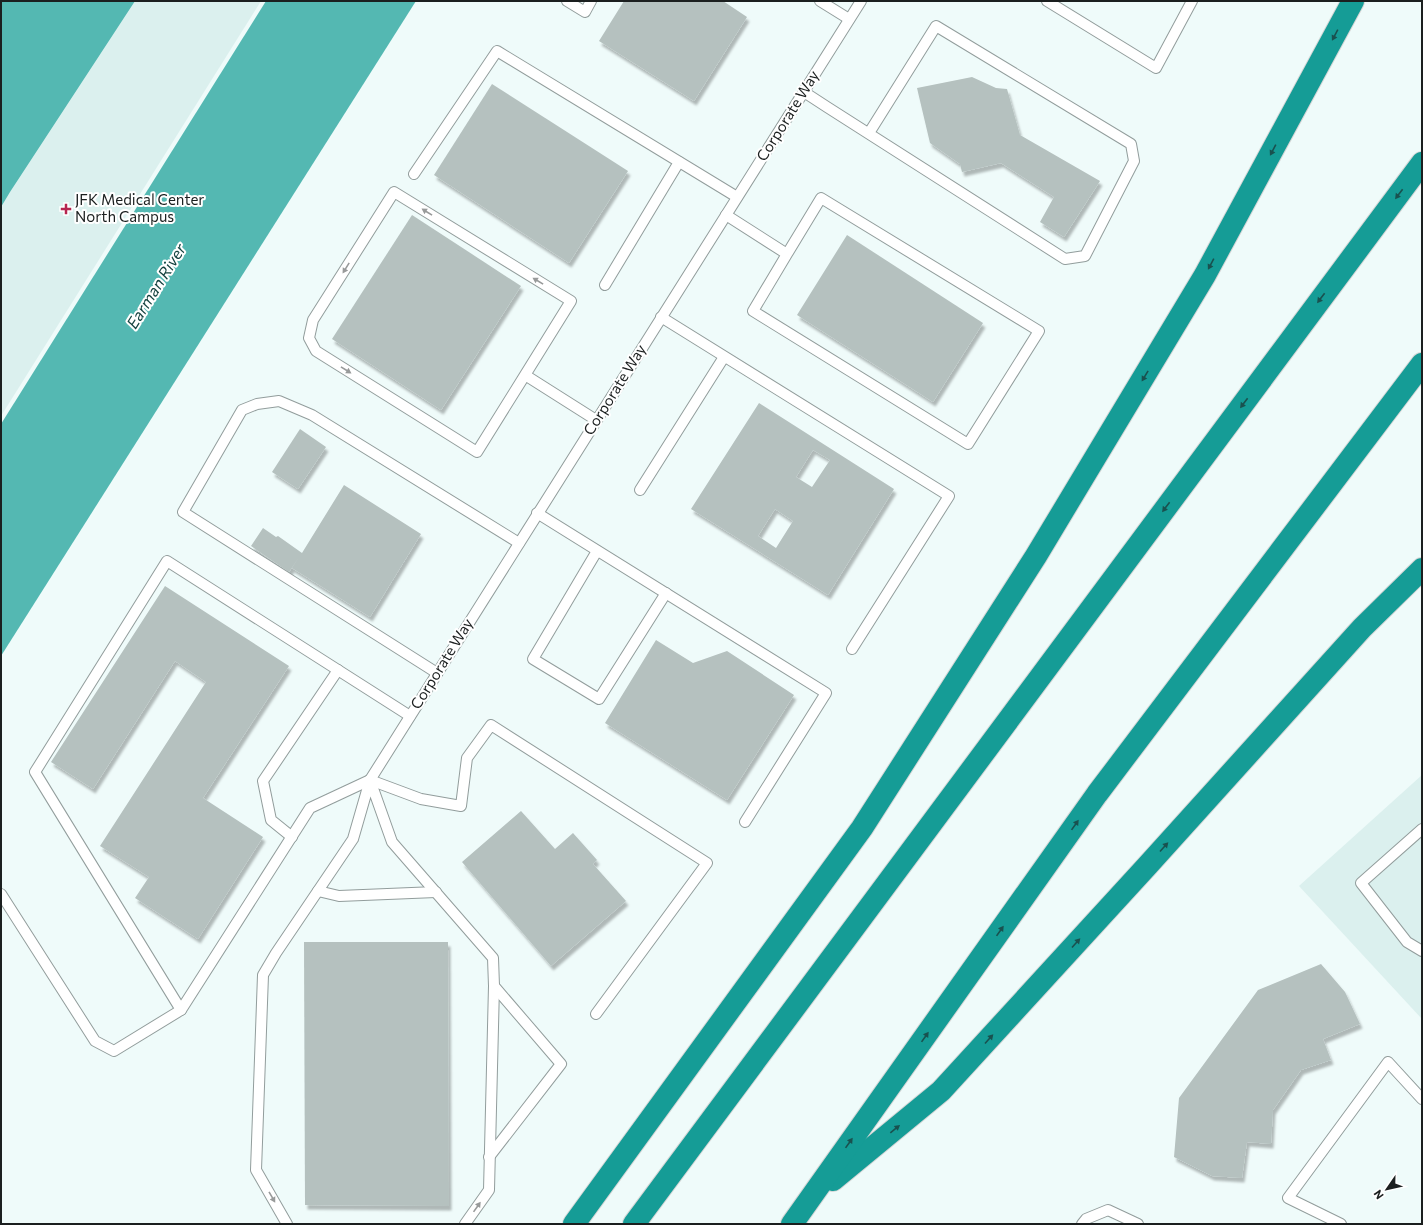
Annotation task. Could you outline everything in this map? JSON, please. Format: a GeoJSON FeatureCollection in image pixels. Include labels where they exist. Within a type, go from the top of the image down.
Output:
{"type":"FeatureCollection","features":[{"type":"Feature","properties":{"kind":"highway"},"geometry":{"type":"LineString","coordinates":[[574,1224],[862,828],[1032,562],[1205,275],[1354,1]]}},
{"type":"Feature","properties":{"kind":"highway"},"geometry":{"type":"LineString","coordinates":[[634,1224],[1422,163]]}},
{"type":"Feature","properties":{"kind":"highway"},"geometry":{"type":"LineString","coordinates":[[792,1224],[1097,794],[1422,364]]}},
{"type":"Feature","properties":{"kind":"highway"},"geometry":{"type":"LineString","coordinates":[[811,1198],[941,1091],[1362,628],[1422,569]]}},
{"type":"Feature","properties":{"kind":"lane"},"geometry":{"type":"LineString","coordinates":[[567,1],[585,12],[591,1]]}},
{"type":"Feature","properties":{"kind":"lane"},"geometry":{"type":"LineString","coordinates":[[820,1],[849,19]]}},
{"type":"Feature","properties":{"kind":"lane","name":"Corporate Way"},"geometry":{"type":"LineString","coordinates":[[287,1224],[256,1170],[263,975],[353,839],[370,780],[861,1]]}},
{"type":"Feature","properties":{"kind":"lane"},"geometry":{"type":"LineString","coordinates":[[1047,1],[1156,68],[1192,1]]}},
{"type":"Feature","properties":{"kind":"lane"},"geometry":{"type":"LineString","coordinates":[[804,92],[1065,258],[1085,256],[1134,161],[1130,144],[936,26],[869,133]]}},
{"type":"Feature","properties":{"kind":"lane"},"geometry":{"type":"LineString","coordinates":[[414,174],[497,51],[737,197]]}},
{"type":"Feature","properties":{"kind":"lane"},"geometry":{"type":"LineString","coordinates":[[605,285],[679,162]]}},
{"type":"Feature","properties":{"kind":"lane"},"geometry":{"type":"LineString","coordinates":[[394,192],[571,301],[525,375],[477,452],[316,351],[308,338],[313,320],[394,192]]}},
{"type":"Feature","properties":{"kind":"lane"},"geometry":{"type":"LineString","coordinates":[[822,198],[1039,331],[968,444],[753,311],[787,254],[822,198]]}},
{"type":"Feature","properties":{"kind":"lane"},"geometry":{"type":"LineString","coordinates":[[726,215],[787,254]]}},
{"type":"Feature","properties":{"kind":"lane"},"geometry":{"type":"LineString","coordinates":[[661,317],[949,496],[852,649]]}},
{"type":"Feature","properties":{"kind":"lane"},"geometry":{"type":"LineString","coordinates":[[640,490],[724,357]]}},
{"type":"Feature","properties":{"kind":"lane"},"geometry":{"type":"LineString","coordinates":[[525,375],[596,420]]}},
{"type":"Feature","properties":{"kind":"lane"},"geometry":{"type":"LineString","coordinates":[[437,672],[183,512],[242,410],[257,404],[279,402],[312,415],[519,544]]}},
{"type":"Feature","properties":{"kind":"lane"},"geometry":{"type":"LineString","coordinates":[[538,513],[826,693],[745,822]]}},
{"type":"Feature","properties":{"kind":"lane"},"geometry":{"type":"LineString","coordinates":[[598,551],[533,659],[599,699],[666,593]]}},
{"type":"Feature","properties":{"kind":"lane"},"geometry":{"type":"LineString","coordinates":[[181,1010],[34,772],[167,561],[410,716]]}},
{"type":"Feature","properties":{"kind":"lane"},"geometry":{"type":"LineString","coordinates":[[292,837],[271,820],[263,781],[338,670]]}},
{"type":"Feature","properties":{"kind":"lane"},"geometry":{"type":"LineString","coordinates":[[1,894],[95,1041],[114,1051],[181,1010],[310,808],[370,780],[421,799],[461,806],[467,758],[491,725],[707,863],[596,1014]]}},
{"type":"Feature","properties":{"kind":"lane"},"geometry":{"type":"LineString","coordinates":[[370,780],[392,842],[493,958],[494,986],[489,1190],[465,1224]]}},
{"type":"Feature","properties":{"kind":"lane"},"geometry":{"type":"LineString","coordinates":[[1422,829],[1361,883],[1407,942],[1422,951]]}},
{"type":"Feature","properties":{"kind":"lane"},"geometry":{"type":"LineString","coordinates":[[318,891],[339,896],[436,892]]}},
{"type":"Feature","properties":{"kind":"lane"},"geometry":{"type":"LineString","coordinates":[[489,1157],[561,1064],[494,986]]}},
{"type":"Feature","properties":{"kind":"lane"},"geometry":{"type":"LineString","coordinates":[[1341,1224],[1288,1198],[1388,1062],[1422,1099]]}},
{"type":"Feature","properties":{"kind":"lane"},"geometry":{"type":"LineString","coordinates":[[1082,1224],[1086,1219],[1108,1210],[1138,1224]]}},
{"type":"Feature","properties":{"kind":"shaded area","name":"JFK Medical Center North Campus"},"geometry":{"type":"Polygon","coordinates":[[[1,1],[261,1],[1,416],[1,1]]]}},
{"type":"Feature","properties":{"kind":"shaded area"},"geometry":{"type":"Polygon","coordinates":[[[1422,775],[1422,1019],[1299,886],[1422,775]]]}},
{"type":"Feature","properties":{"kind":"water"},"geometry":{"type":"Polygon","coordinates":[[[1,1],[135,1],[1,207],[1,1]]]}},
{"type":"Feature","properties":{"kind":"water","name":"Earman River"},"geometry":{"type":"Polygon","coordinates":[[[266,1],[416,1],[1,656],[1,424],[266,1]]]}},
{"type":"Feature","properties":{"kind":"building"},"geometry":{"type":"Polygon","coordinates":[[[624,1],[723,1],[747,17],[694,101],[599,41],[624,1]]]}},
{"type":"Feature","properties":{"kind":"building"},"geometry":{"type":"Polygon","coordinates":[[[972,77],[996,88],[1007,89],[1020,135],[1100,181],[1064,237],[1040,222],[1054,197],[1001,163],[962,172],[960,164],[930,143],[917,88],[972,77]]]}},
{"type":"Feature","properties":{"kind":"building"},"geometry":{"type":"Polygon","coordinates":[[[492,84],[628,171],[569,263],[434,175],[492,84]]]}},
{"type":"Feature","properties":{"kind":"building"},"geometry":{"type":"Polygon","coordinates":[[[412,215],[521,286],[441,410],[332,339],[412,215]]]}},
{"type":"Feature","properties":{"kind":"building"},"geometry":{"type":"Polygon","coordinates":[[[847,235],[983,323],[933,402],[797,315],[847,235]]]}},
{"type":"Feature","properties":{"kind":"building"},"geometry":{"type":"Polygon","coordinates":[[[759,403],[894,489],[828,595],[691,509],[759,403]],[[813,450],[796,477],[812,487],[830,460],[813,450]],[[775,509],[758,536],[776,548],[793,521],[775,509]]]}},
{"type":"Feature","properties":{"kind":"building"},"geometry":{"type":"Polygon","coordinates":[[[300,429],[326,447],[298,489],[272,472],[300,429]]]}},
{"type":"Feature","properties":{"kind":"building"},"geometry":{"type":"Polygon","coordinates":[[[344,485],[421,534],[370,617],[292,568],[299,557],[289,572],[251,546],[263,528],[276,537],[278,536],[302,553],[344,485]]]}},
{"type":"Feature","properties":{"kind":"building"},"geometry":{"type":"Polygon","coordinates":[[[165,586],[289,666],[203,798],[263,837],[198,939],[135,898],[149,877],[100,846],[206,682],[175,661],[93,789],[51,762],[165,586]]]}},
{"type":"Feature","properties":{"kind":"building"},"geometry":{"type":"Polygon","coordinates":[[[656,640],[693,663],[727,651],[794,695],[727,800],[605,723],[656,640]]]}},
{"type":"Feature","properties":{"kind":"building"},"geometry":{"type":"Polygon","coordinates":[[[521,811],[555,849],[573,833],[597,860],[593,864],[626,901],[551,966],[462,862],[521,811]]]}},
{"type":"Feature","properties":{"kind":"building"},"geometry":{"type":"Polygon","coordinates":[[[304,942],[448,942],[449,1206],[305,1205],[304,942]]]}},
{"type":"Feature","properties":{"kind":"building"},"geometry":{"type":"Polygon","coordinates":[[[1321,964],[1345,992],[1360,1024],[1323,1039],[1331,1060],[1301,1070],[1273,1110],[1271,1144],[1247,1142],[1242,1178],[1212,1176],[1174,1157],[1179,1098],[1258,990],[1321,964]]]}},
{"type":"Feature","properties":{"kind":"place","name":"JFK Medical Center North Campus"},"geometry":{"type":"Point","coordinates":[66,209]}}]}
